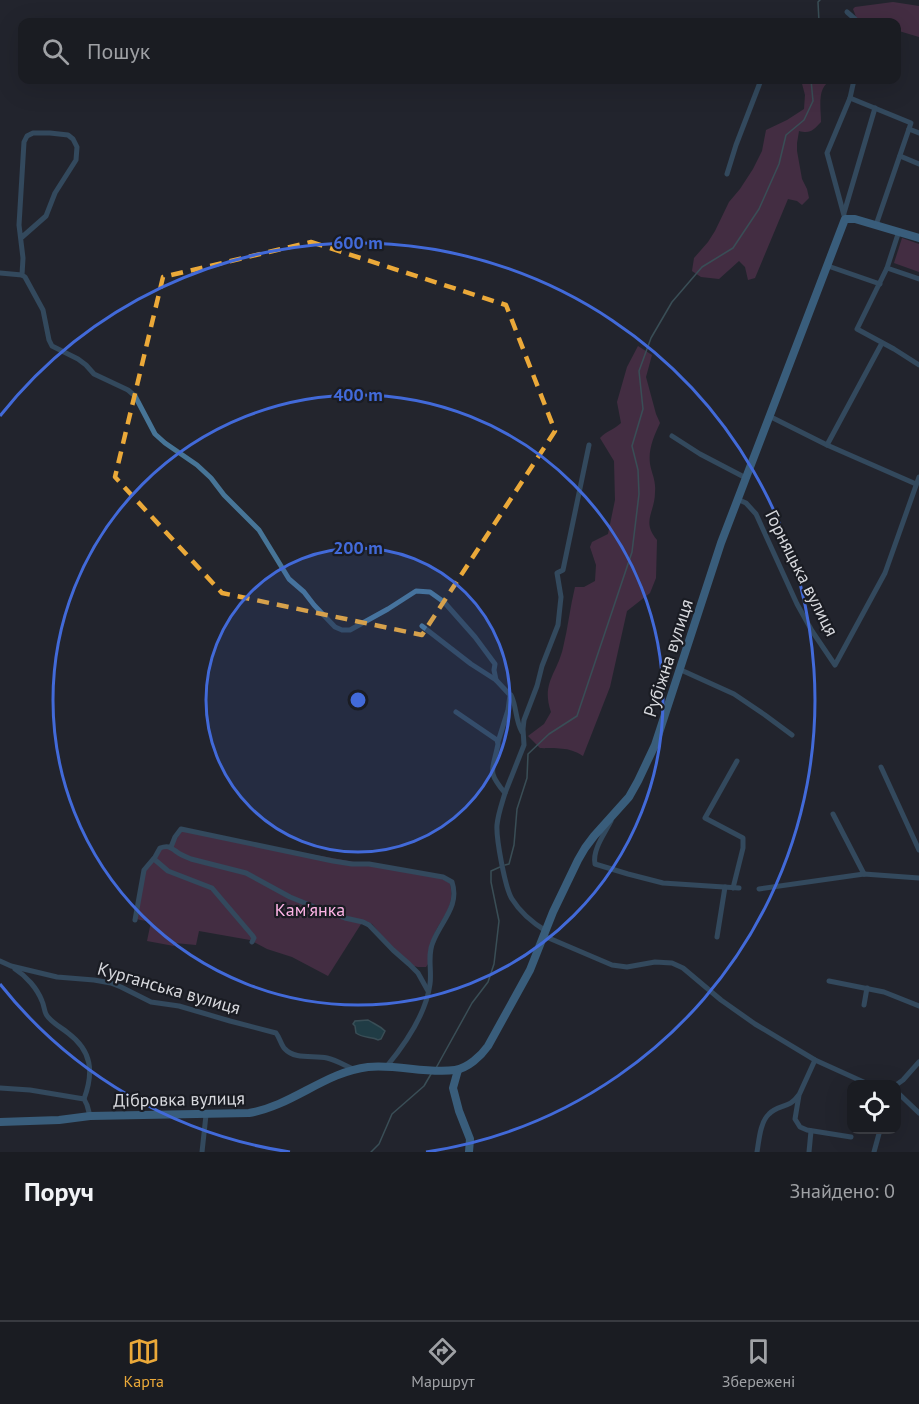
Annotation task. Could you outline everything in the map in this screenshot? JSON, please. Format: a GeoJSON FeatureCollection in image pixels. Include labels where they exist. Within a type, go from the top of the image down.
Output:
{"type":"FeatureCollection","features":[{"type":"Feature","properties":{"kind":"street"},"geometry":{"type":"LineString","coordinates":[[846,12],[854,18]]}},
{"type":"Feature","properties":{"kind":"street"},"geometry":{"type":"LineString","coordinates":[[727,174],[759,84]]}},
{"type":"Feature","properties":{"kind":"street"},"geometry":{"type":"LineString","coordinates":[[844,217],[827,153],[850,98],[853,84]]}},
{"type":"Feature","properties":{"kind":"street"},"geometry":{"type":"LineString","coordinates":[[850,98],[911,123],[876,225]]}},
{"type":"Feature","properties":{"kind":"street"},"geometry":{"type":"LineString","coordinates":[[844,217],[875,108]]}},
{"type":"Feature","properties":{"kind":"street"},"geometry":{"type":"LineString","coordinates":[[909,129],[919,133]]}},
{"type":"Feature","properties":{"kind":"street"},"geometry":{"type":"LineString","coordinates":[[21,238],[46,216],[55,193],[76,160],[77,147],[68,135],[33,133],[25,139],[19,225],[22,275]]}},
{"type":"Feature","properties":{"kind":"street"},"geometry":{"type":"LineString","coordinates":[[900,156],[919,164]]}},
{"type":"Feature","properties":{"kind":"street"},"geometry":{"type":"LineString","coordinates":[[844,217],[919,238]]}},
{"type":"Feature","properties":{"kind":"street","name":"Рубіжна вулиця"},"geometry":{"type":"LineString","coordinates":[[458,1070],[480,1057],[488,1046],[530,970],[553,912],[585,848],[629,797],[652,753],[737,499],[828,266],[844,217]]}},
{"type":"Feature","properties":{"kind":"street"},"geometry":{"type":"LineString","coordinates":[[899,231],[887,268],[857,329],[919,365]]}},
{"type":"Feature","properties":{"kind":"street"},"geometry":{"type":"LineString","coordinates":[[828,266],[880,284]]}},
{"type":"Feature","properties":{"kind":"street"},"geometry":{"type":"LineString","coordinates":[[887,268],[919,279]]}},
{"type":"Feature","properties":{"kind":"street"},"geometry":{"type":"LineString","coordinates":[[0,273],[25,277],[43,310],[52,346],[78,359],[94,374],[133,394],[155,434],[211,478],[224,495],[259,530],[288,579],[304,592],[335,627],[350,630],[416,591],[430,592],[437,596],[475,637],[495,664],[496,680]]}},
{"type":"Feature","properties":{"kind":"street"},"geometry":{"type":"LineString","coordinates":[[827,445],[882,343]]}},
{"type":"Feature","properties":{"kind":"street"},"geometry":{"type":"LineString","coordinates":[[769,416],[827,445],[916,484],[919,477]]}},
{"type":"Feature","properties":{"kind":"street"},"geometry":{"type":"LineString","coordinates":[[672,436],[700,454],[746,478]]}},
{"type":"Feature","properties":{"kind":"street"},"geometry":{"type":"LineString","coordinates":[[589,445],[563,570],[557,573],[561,597],[558,625],[524,720],[524,745],[497,825],[508,892],[530,920],[545,933],[619,967],[634,967],[655,962],[672,963],[683,968],[738,1013],[815,1060],[859,1080]]}},
{"type":"Feature","properties":{"kind":"street","name":"Горняцька вулиця"},"geometry":{"type":"LineString","coordinates":[[737,499],[746,503],[756,514],[797,604],[835,665],[885,573],[916,484]]}},
{"type":"Feature","properties":{"kind":"street"},"geometry":{"type":"LineString","coordinates":[[422,626],[471,664],[496,680],[510,695],[492,775],[506,793]]}},
{"type":"Feature","properties":{"kind":"street"},"geometry":{"type":"LineString","coordinates":[[681,670],[734,694],[792,735]]}},
{"type":"Feature","properties":{"kind":"street"},"geometry":{"type":"LineString","coordinates":[[505,690],[512,695],[517,723],[523,735]]}},
{"type":"Feature","properties":{"kind":"street"},"geometry":{"type":"LineString","coordinates":[[456,712],[492,736],[498,744]]}},
{"type":"Feature","properties":{"kind":"street"},"geometry":{"type":"LineString","coordinates":[[614,815],[597,849],[595,864],[663,883],[736,888],[743,848],[742,838],[705,818],[737,761]]}},
{"type":"Feature","properties":{"kind":"street"},"geometry":{"type":"LineString","coordinates":[[881,767],[919,849]]}},
{"type":"Feature","properties":{"kind":"street"},"geometry":{"type":"LineString","coordinates":[[833,814],[864,874]]}},
{"type":"Feature","properties":{"kind":"street"},"geometry":{"type":"LineString","coordinates":[[171,847],[181,829],[333,861],[369,864],[443,877],[452,882],[453,901],[431,945],[431,975],[422,1010],[401,1050],[387,1066]]}},
{"type":"Feature","properties":{"kind":"street"},"geometry":{"type":"LineString","coordinates":[[135,920],[146,866],[154,859],[160,848],[167,846],[190,859],[246,873],[290,897],[369,925],[418,973],[428,992]]}},
{"type":"Feature","properties":{"kind":"street"},"geometry":{"type":"LineString","coordinates":[[154,859],[168,871],[215,890],[254,936],[252,942]]}},
{"type":"Feature","properties":{"kind":"street"},"geometry":{"type":"LineString","coordinates":[[759,889],[864,874],[919,878]]}},
{"type":"Feature","properties":{"kind":"street"},"geometry":{"type":"LineString","coordinates":[[717,937],[725,887]]}},
{"type":"Feature","properties":{"kind":"street","name":"Курганська вулиця"},"geometry":{"type":"LineString","coordinates":[[0,961],[11,966],[57,977],[111,983],[151,1002],[179,1006],[276,1033],[285,1049],[290,1053],[332,1059],[353,1070]]}},
{"type":"Feature","properties":{"kind":"street"},"geometry":{"type":"LineString","coordinates":[[11,966],[30,982],[38,993],[47,1016],[80,1043],[86,1052],[90,1078],[84,1100],[90,1116]]}},
{"type":"Feature","properties":{"kind":"street"},"geometry":{"type":"LineString","coordinates":[[828,981],[885,992],[919,1006]]}},
{"type":"Feature","properties":{"kind":"street"},"geometry":{"type":"LineString","coordinates":[[864,1005],[867,988]]}},
{"type":"Feature","properties":{"kind":"street"},"geometry":{"type":"LineString","coordinates":[[757,1152],[764,1121],[769,1113],[795,1101],[815,1060]]}},
{"type":"Feature","properties":{"kind":"street"},"geometry":{"type":"LineString","coordinates":[[901,1082],[919,1062]]}},
{"type":"Feature","properties":{"kind":"street","name":"Дібровка вулиця"},"geometry":{"type":"LineString","coordinates":[[0,1122],[59,1120],[90,1116],[249,1113],[270,1109],[335,1076],[353,1070],[387,1066],[458,1070]]}},
{"type":"Feature","properties":{"kind":"street"},"geometry":{"type":"LineString","coordinates":[[458,1070],[453,1088],[470,1139],[470,1152]]}},
{"type":"Feature","properties":{"kind":"street"},"geometry":{"type":"LineString","coordinates":[[0,1088],[30,1090],[84,1100]]}},
{"type":"Feature","properties":{"kind":"street"},"geometry":{"type":"LineString","coordinates":[[799,1095],[795,1119],[800,1127],[851,1137]]}},
{"type":"Feature","properties":{"kind":"street"},"geometry":{"type":"LineString","coordinates":[[901,1095],[919,1113]]}},
{"type":"Feature","properties":{"kind":"street"},"geometry":{"type":"LineString","coordinates":[[202,1152],[206,1115]]}},
{"type":"Feature","properties":{"kind":"street"},"geometry":{"type":"LineString","coordinates":[[809,1152],[812,1131]]}},
{"type":"Feature","properties":{"kind":"street"},"geometry":{"type":"LineString","coordinates":[[874,1152],[879,1134]]}},
{"type":"Feature","properties":{"kind":"highlighted area"},"geometry":{"type":"Polygon","coordinates":[[[311,242],[506,305],[555,431],[422,635],[222,593],[115,477],[163,277],[311,242]]]}},
{"type":"Feature","properties":{"kind":"green space"},"geometry":{"type":"Polygon","coordinates":[[[893,2],[919,6],[919,37],[901,32],[901,18],[856,18],[853,9],[893,2]]]}},
{"type":"Feature","properties":{"kind":"green space"},"geometry":{"type":"Polygon","coordinates":[[[802,84],[827,84],[822,92],[820,104],[821,122],[812,131],[799,131],[797,143],[802,179],[809,198],[802,205],[788,199],[755,278],[748,280],[745,267],[739,261],[719,279],[701,277],[692,271],[694,258],[708,242],[729,202],[753,169],[762,151],[766,130],[804,109],[805,95],[802,84]]]}},
{"type":"Feature","properties":{"kind":"green space"},"geometry":{"type":"Polygon","coordinates":[[[902,238],[919,244],[919,272],[894,263],[902,238]]]}},
{"type":"Feature","properties":{"kind":"green space"},"geometry":{"type":"Polygon","coordinates":[[[638,346],[652,355],[646,377],[660,423],[650,453],[655,488],[649,522],[657,540],[656,578],[650,593],[627,611],[610,687],[583,756],[567,749],[540,748],[528,736],[544,724],[551,712],[548,702],[549,686],[563,648],[575,587],[584,587],[595,581],[596,565],[590,547],[592,542],[608,534],[615,500],[614,461],[600,438],[621,423],[617,402],[627,367],[638,346]]]}},
{"type":"Feature","properties":{"kind":"green space","name":"Кам'янка"},"geometry":{"type":"Polygon","coordinates":[[[182,831],[438,877],[450,883],[451,901],[435,932],[428,964],[426,967],[414,966],[388,943],[372,924],[366,921],[361,924],[328,976],[292,957],[267,949],[250,940],[199,931],[196,945],[175,943],[174,946],[147,941],[151,922],[136,919],[145,869],[161,849],[170,849],[182,831]]]}},
{"type":"Feature","properties":{"kind":"water"},"geometry":{"type":"Polygon","coordinates":[[[368,1020],[385,1031],[381,1039],[356,1033],[353,1024],[355,1021],[368,1020]]]}},
{"type":"Feature","properties":{"kind":"waterway"},"geometry":{"type":"LineString","coordinates":[[819,18],[818,2],[820,0]]}},
{"type":"Feature","properties":{"kind":"waterway"},"geometry":{"type":"LineString","coordinates":[[505,865],[509,864],[514,845],[517,809],[527,778],[528,754],[549,734],[577,716],[632,552],[639,494],[638,470],[632,446],[643,409],[639,371],[651,338],[672,302],[702,267],[733,248],[759,209],[779,164],[786,135],[804,120],[813,101],[811,84]]}},
{"type":"Feature","properties":{"kind":"waterway"},"geometry":{"type":"LineString","coordinates":[[436,1068],[472,1003],[488,982],[494,964],[499,921],[491,871],[500,867]]}},
{"type":"Feature","properties":{"kind":"waterway"},"geometry":{"type":"LineString","coordinates":[[371,1152],[379,1144],[392,1114],[424,1086],[431,1074]]}}]}
